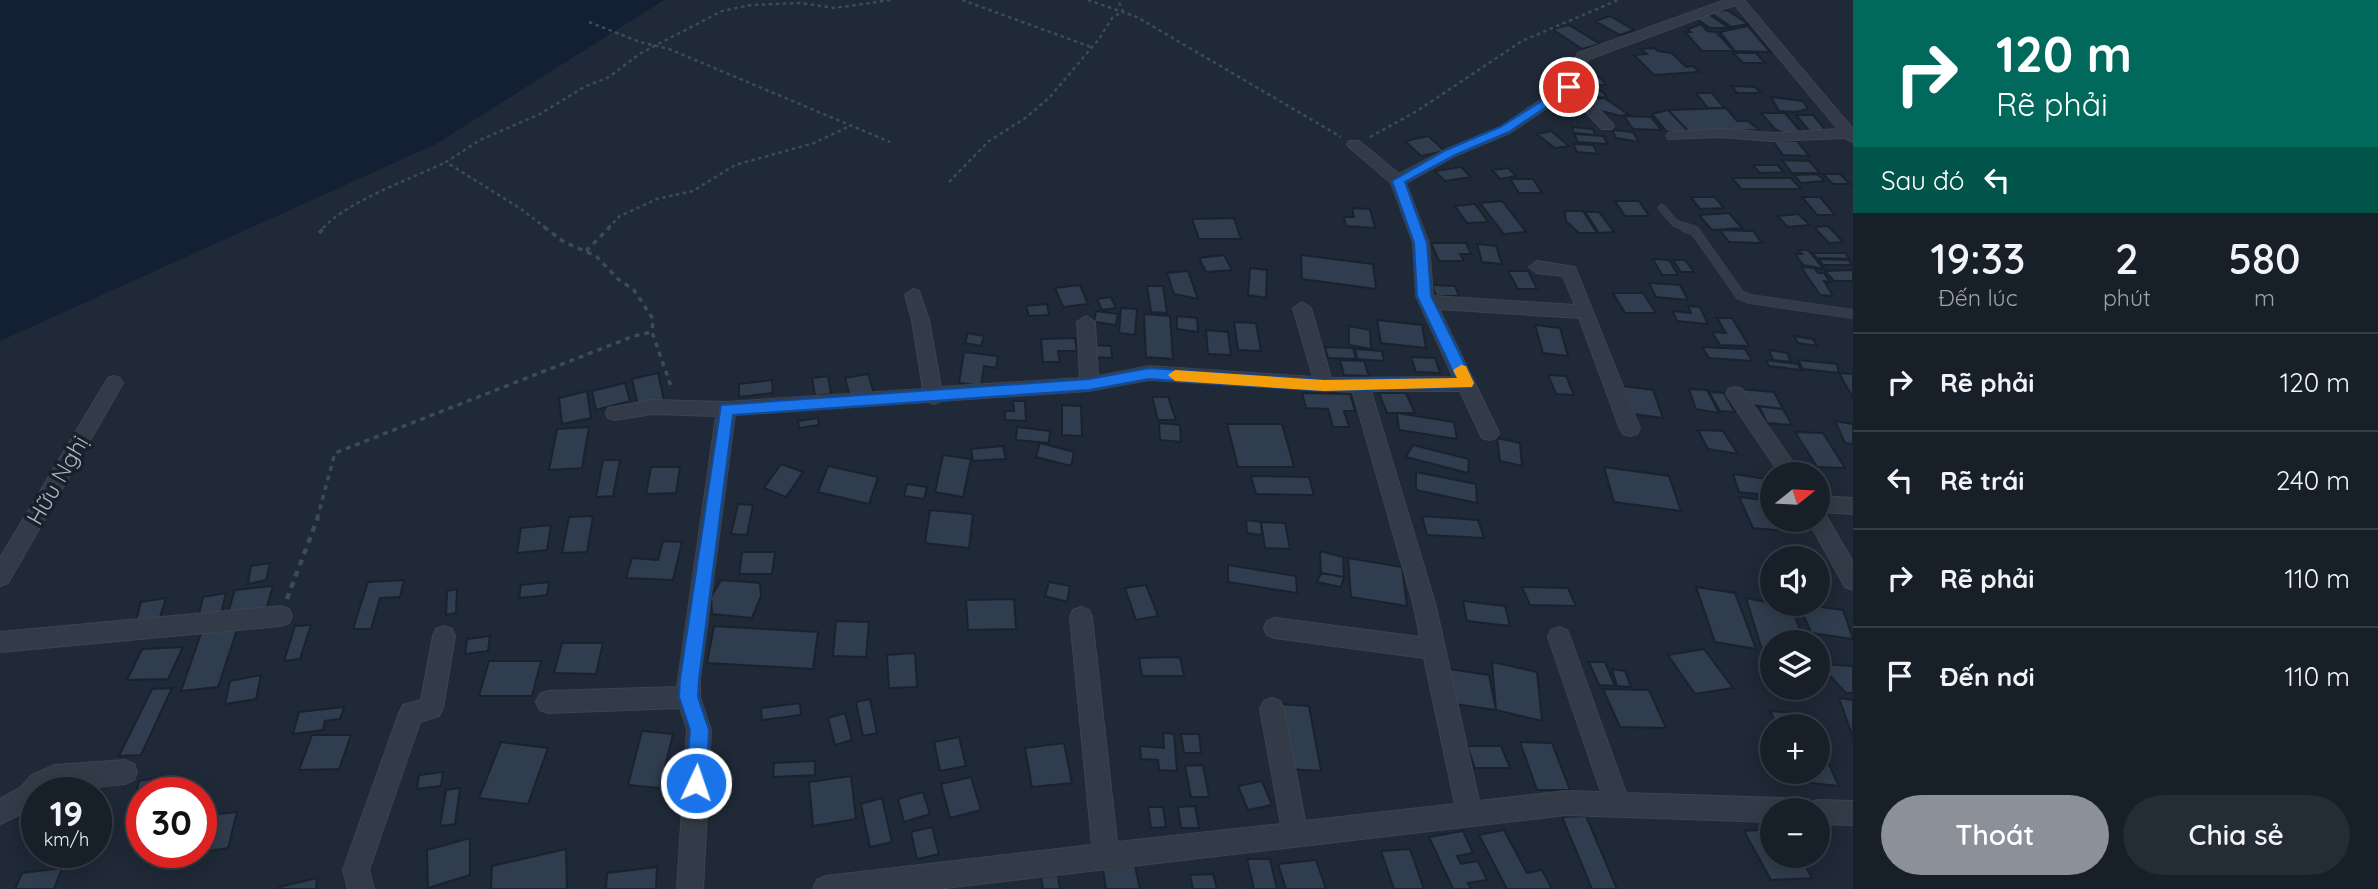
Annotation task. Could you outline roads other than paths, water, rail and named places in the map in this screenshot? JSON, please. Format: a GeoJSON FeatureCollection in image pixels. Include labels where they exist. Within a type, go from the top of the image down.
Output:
{"type":"FeatureCollection","features":[{"type":"Feature","properties":{"kind":"street"},"geometry":{"type":"LineString","coordinates":[[1398,181],[1450,153],[1505,130],[1569,87],[1583,56],[1737,0],[1851,136]]}},
{"type":"Feature","properties":{"kind":"street"},"geometry":{"type":"LineString","coordinates":[[1569,87],[1607,126]]}},
{"type":"Feature","properties":{"kind":"street"},"geometry":{"type":"LineString","coordinates":[[1673,136],[1721,133],[1772,137],[1851,136]]}},
{"type":"Feature","properties":{"kind":"street"},"geometry":{"type":"LineString","coordinates":[[1354,144],[1398,181],[1421,243],[1424,296],[1489,433]]}},
{"type":"Feature","properties":{"kind":"street"},"geometry":{"type":"LineString","coordinates":[[1537,267],[1569,271],[1630,429]]}},
{"type":"Feature","properties":{"kind":"street"},"geometry":{"type":"LineString","coordinates":[[913,295],[927,350],[929,379],[934,397]]}},
{"type":"Feature","properties":{"kind":"street"},"geometry":{"type":"LineString","coordinates":[[1427,302],[1586,312]]}},
{"type":"Feature","properties":{"kind":"street"},"geometry":{"type":"LineString","coordinates":[[1302,308],[1324,385]]}},
{"type":"Feature","properties":{"kind":"street"},"geometry":{"type":"LineString","coordinates":[[1086,322],[1089,384]]}},
{"type":"Feature","properties":{"kind":"street"},"geometry":{"type":"LineString","coordinates":[[615,413],[653,407],[726,409],[934,397],[1089,384],[1149,373],[1324,385],[1467,383]]}},
{"type":"Feature","properties":{"kind":"street","name":"Hữu Nghị"},"geometry":{"type":"LineString","coordinates":[[0,577],[114,383]]}},
{"type":"Feature","properties":{"kind":"street"},"geometry":{"type":"LineString","coordinates":[[1360,385],[1424,603],[1469,813]]}},
{"type":"Feature","properties":{"kind":"street"},"geometry":{"type":"LineString","coordinates":[[1735,394],[1783,462]]}},
{"type":"Feature","properties":{"kind":"street"},"geometry":{"type":"LineString","coordinates":[[690,889],[699,730],[688,697],[726,409]]}},
{"type":"Feature","properties":{"kind":"street"},"geometry":{"type":"LineString","coordinates":[[1830,504],[1853,506]]}},
{"type":"Feature","properties":{"kind":"street"},"geometry":{"type":"LineString","coordinates":[[1825,532],[1853,581]]}},
{"type":"Feature","properties":{"kind":"street"},"geometry":{"type":"LineString","coordinates":[[0,642],[281,616]]}},
{"type":"Feature","properties":{"kind":"street"},"geometry":{"type":"LineString","coordinates":[[1081,617],[1106,856]]}},
{"type":"Feature","properties":{"kind":"street"},"geometry":{"type":"LineString","coordinates":[[1275,628],[1434,649]]}},
{"type":"Feature","properties":{"kind":"street"},"geometry":{"type":"LineString","coordinates":[[361,889],[356,870],[411,713],[431,708],[444,636]]}},
{"type":"Feature","properties":{"kind":"street"},"geometry":{"type":"LineString","coordinates":[[1559,637],[1618,804]]}},
{"type":"Feature","properties":{"kind":"street"},"geometry":{"type":"LineString","coordinates":[[548,702],[688,697]]}},
{"type":"Feature","properties":{"kind":"street"},"geometry":{"type":"LineString","coordinates":[[1272,709],[1295,832]]}},
{"type":"Feature","properties":{"kind":"street"},"geometry":{"type":"LineString","coordinates":[[0,812],[29,797],[41,783],[55,777],[125,772]]}},
{"type":"Feature","properties":{"kind":"street"},"geometry":{"type":"LineString","coordinates":[[826,889],[901,885],[1164,848],[1566,803],[1760,809]]}},
{"type":"Feature","properties":{"kind":"street"},"geometry":{"type":"LineString","coordinates":[[1830,812],[1853,813]]}},
{"type":"Feature","properties":{"kind":"lane"},"geometry":{"type":"LineString","coordinates":[[1662,208],[1675,223],[1695,231],[1740,295],[1750,299],[1853,314]]}},
{"type":"Feature","properties":{"kind":"water"},"geometry":{"type":"Polygon","coordinates":[[[0,0],[664,0],[436,144],[0,341],[0,0]]]}}]}
